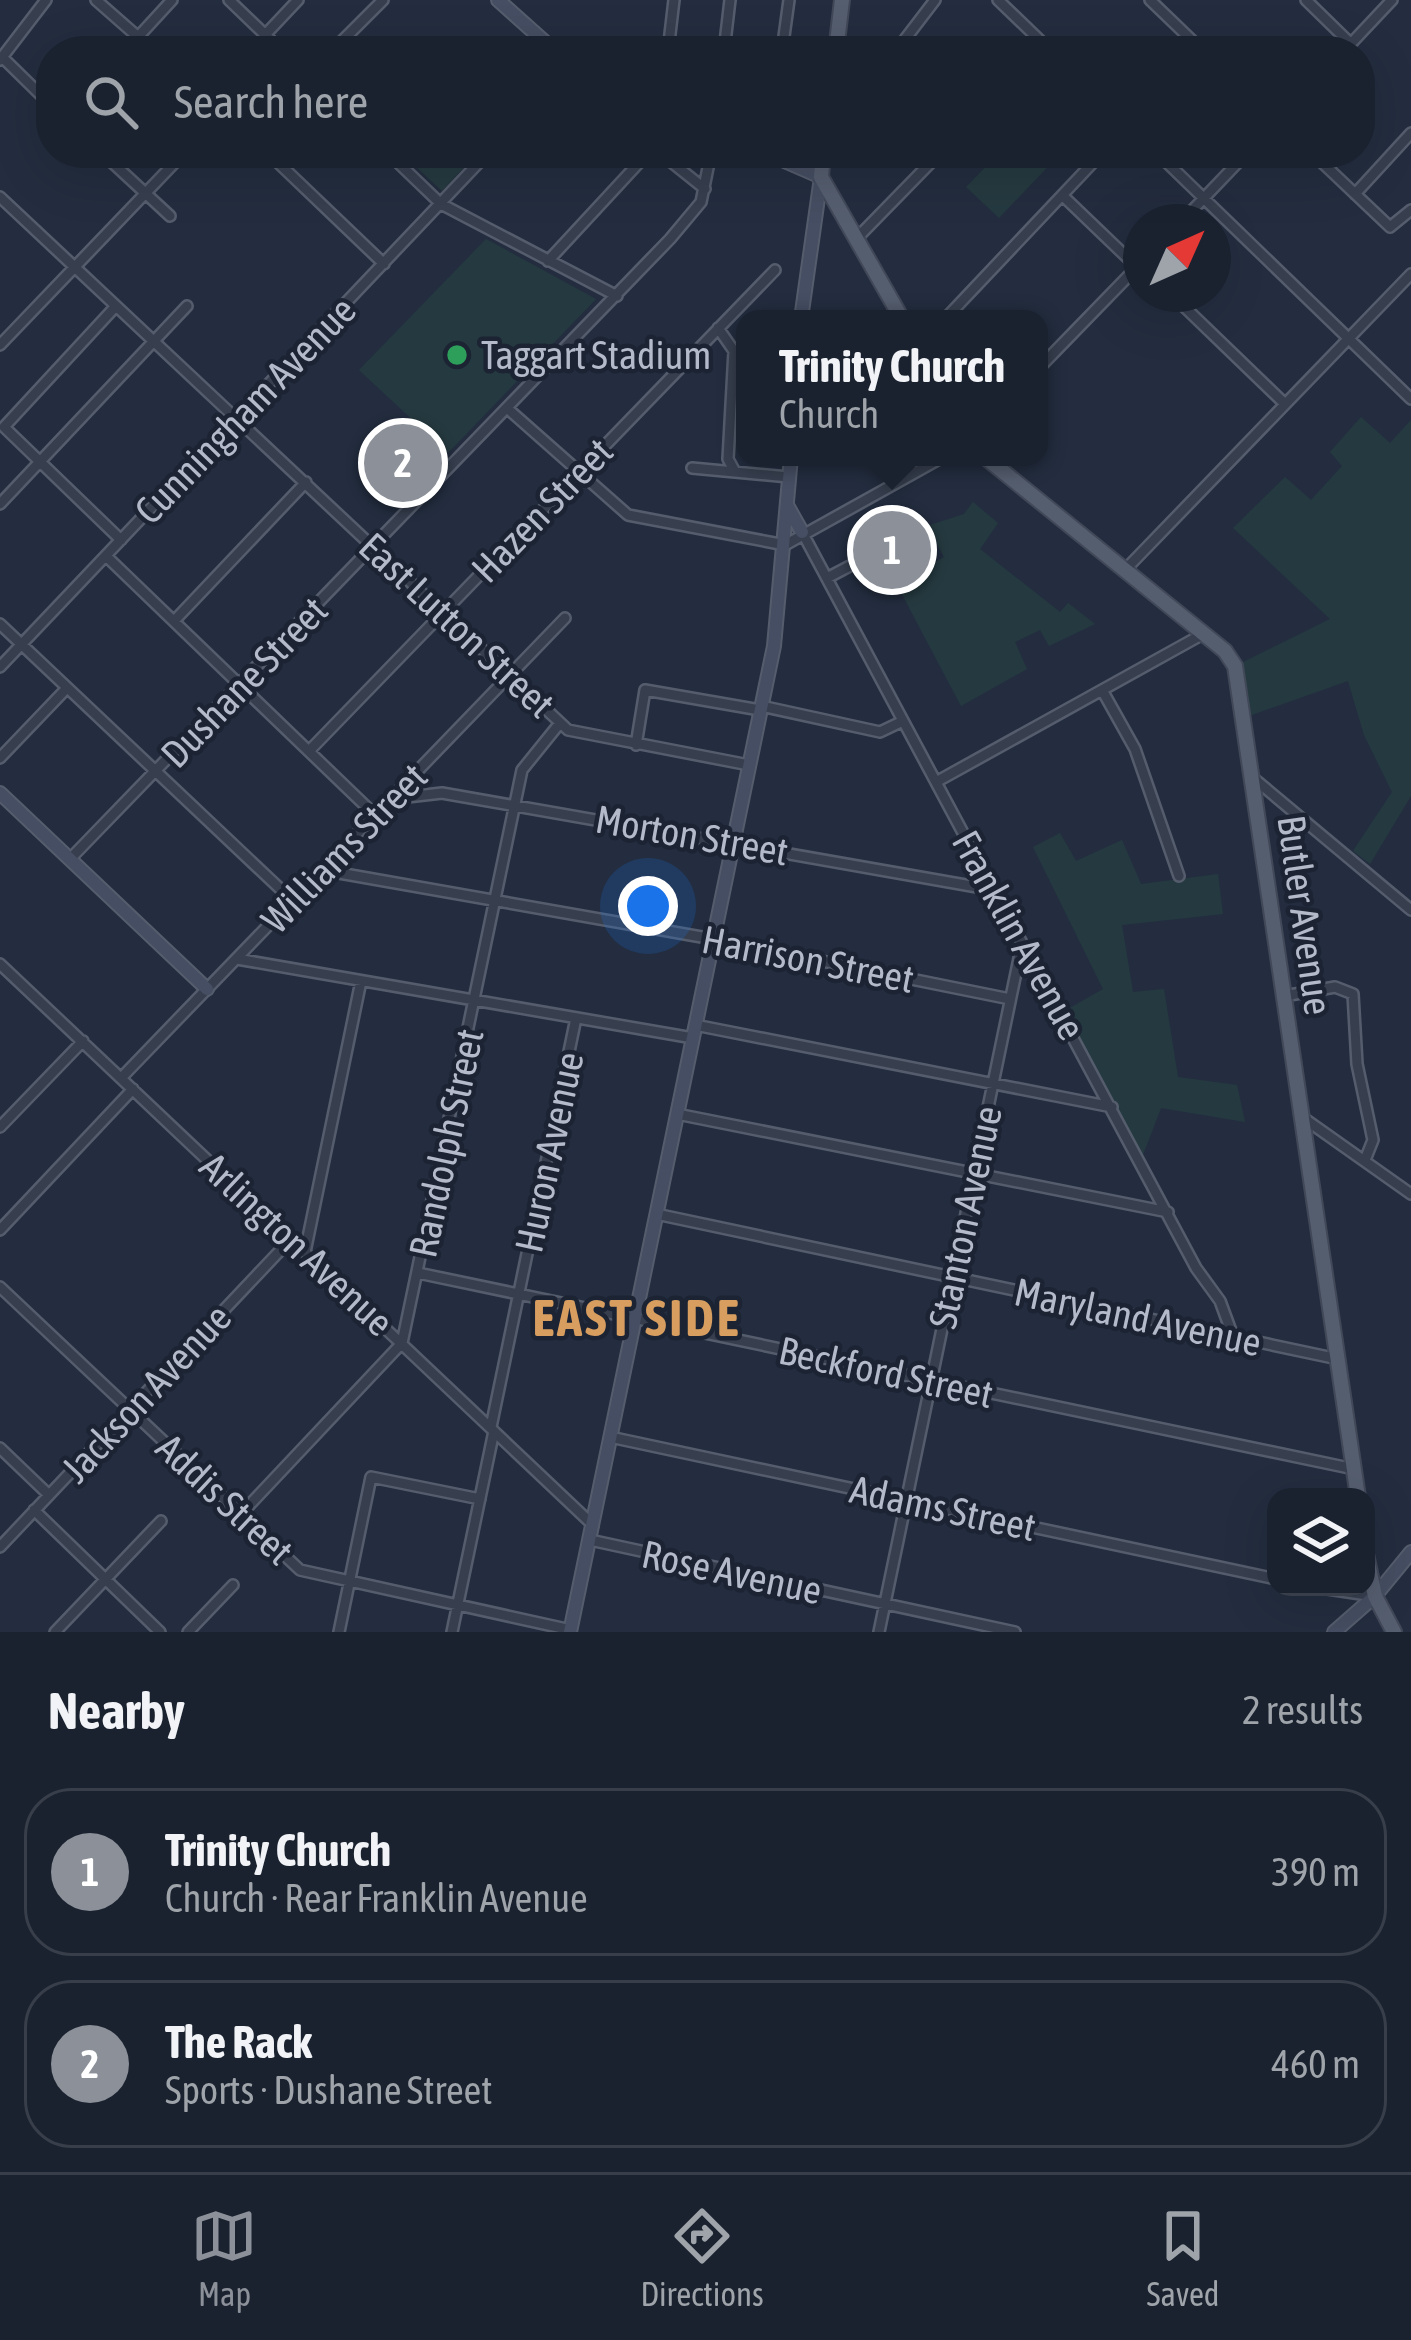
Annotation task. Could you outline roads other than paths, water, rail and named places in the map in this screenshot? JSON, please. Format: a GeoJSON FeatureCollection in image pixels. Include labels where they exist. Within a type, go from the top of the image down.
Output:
{"type":"FeatureCollection","features":[{"type":"Feature","properties":{"kind":"main road"},"geometry":{"type":"LineString","coordinates":[[498,0],[538,36]]}},
{"type":"Feature","properties":{"kind":"main road"},"geometry":{"type":"LineString","coordinates":[[838,36],[842,0]]}},
{"type":"Feature","properties":{"kind":"main road"},"geometry":{"type":"LineString","coordinates":[[801,168],[821,177],[841,206],[897,310]]}},
{"type":"Feature","properties":{"kind":"main road"},"geometry":{"type":"LineString","coordinates":[[802,310],[822,168]]}},
{"type":"Feature","properties":{"kind":"main road"},"geometry":{"type":"LineString","coordinates":[[815,214],[841,206]]}},
{"type":"Feature","properties":{"kind":"main road"},"geometry":{"type":"LineString","coordinates":[[571,1631],[761,708],[785,544],[790,466]]}},
{"type":"Feature","properties":{"kind":"main road","name":"Butler Avenue"},"geometry":{"type":"LineString","coordinates":[[996,466],[1203,634],[1234,666],[1357,1488]]}},
{"type":"Feature","properties":{"kind":"main road"},"geometry":{"type":"LineString","coordinates":[[788,506],[802,532]]}},
{"type":"Feature","properties":{"kind":"main road"},"geometry":{"type":"LineString","coordinates":[[0,793],[207,989]]}},
{"type":"Feature","properties":{"kind":"main road"},"geometry":{"type":"LineString","coordinates":[[1334,1632],[1375,1596],[1411,1552]]}},
{"type":"Feature","properties":{"kind":"main road"},"geometry":{"type":"LineString","coordinates":[[1375,1596],[1394,1632]]}},
{"type":"Feature","properties":{"kind":"street"},"geometry":{"type":"LineString","coordinates":[[96,0],[137,36]]}},
{"type":"Feature","properties":{"kind":"street"},"geometry":{"type":"LineString","coordinates":[[139,36],[172,0]]}},
{"type":"Feature","properties":{"kind":"street"},"geometry":{"type":"LineString","coordinates":[[229,0],[265,35],[298,0]]}},
{"type":"Feature","properties":{"kind":"street"},"geometry":{"type":"LineString","coordinates":[[347,36],[383,0]]}},
{"type":"Feature","properties":{"kind":"street"},"geometry":{"type":"LineString","coordinates":[[670,36],[674,0]]}},
{"type":"Feature","properties":{"kind":"street"},"geometry":{"type":"LineString","coordinates":[[726,36],[730,0]]}},
{"type":"Feature","properties":{"kind":"street"},"geometry":{"type":"LineString","coordinates":[[784,36],[789,0]]}},
{"type":"Feature","properties":{"kind":"street"},"geometry":{"type":"LineString","coordinates":[[907,36],[935,0]]}},
{"type":"Feature","properties":{"kind":"street"},"geometry":{"type":"LineString","coordinates":[[998,0],[1033,36]]}},
{"type":"Feature","properties":{"kind":"street"},"geometry":{"type":"LineString","coordinates":[[1150,0],[1187,36]]}},
{"type":"Feature","properties":{"kind":"street"},"geometry":{"type":"LineString","coordinates":[[1306,0],[1337,36]]}},
{"type":"Feature","properties":{"kind":"street"},"geometry":{"type":"LineString","coordinates":[[1358,36],[1392,0]]}},
{"type":"Feature","properties":{"kind":"street"},"geometry":{"type":"LineString","coordinates":[[36,91],[1,58],[40,2]]}},
{"type":"Feature","properties":{"kind":"street"},"geometry":{"type":"LineString","coordinates":[[1355,194],[1411,133]]}},
{"type":"Feature","properties":{"kind":"street"},"geometry":{"type":"LineString","coordinates":[[118,168],[170,216]]}},
{"type":"Feature","properties":{"kind":"street"},"geometry":{"type":"LineString","coordinates":[[0,345],[170,168]]}},
{"type":"Feature","properties":{"kind":"street"},"geometry":{"type":"LineString","coordinates":[[284,168],[384,265]]}},
{"type":"Feature","properties":{"kind":"street"},"geometry":{"type":"LineString","coordinates":[[404,168],[441,204],[617,296]]}},
{"type":"Feature","properties":{"kind":"street","name":"Cunningham Avenue"},"geometry":{"type":"LineString","coordinates":[[0,667],[474,168]]}},
{"type":"Feature","properties":{"kind":"street"},"geometry":{"type":"LineString","coordinates":[[548,261],[634,168]]}},
{"type":"Feature","properties":{"kind":"street"},"geometry":{"type":"LineString","coordinates":[[679,168],[705,189],[708,168]]}},
{"type":"Feature","properties":{"kind":"street"},"geometry":{"type":"LineString","coordinates":[[858,237],[925,168]]}},
{"type":"Feature","properties":{"kind":"street"},"geometry":{"type":"LineString","coordinates":[[954,310],[1088,168]]}},
{"type":"Feature","properties":{"kind":"street"},"geometry":{"type":"LineString","coordinates":[[1172,168],[1411,399]]}},
{"type":"Feature","properties":{"kind":"street"},"geometry":{"type":"LineString","coordinates":[[1197,204],[1232,168]]}},
{"type":"Feature","properties":{"kind":"street"},"geometry":{"type":"LineString","coordinates":[[1328,168],[1390,227],[1411,210]]}},
{"type":"Feature","properties":{"kind":"street","name":"Dushane Street"},"geometry":{"type":"LineString","coordinates":[[70,860],[617,296],[698,208],[705,189]]}},
{"type":"Feature","properties":{"kind":"street"},"geometry":{"type":"LineString","coordinates":[[1063,196],[1123,250]]}},
{"type":"Feature","properties":{"kind":"street","name":"East Lutton Street"},"geometry":{"type":"LineString","coordinates":[[0,197],[560,723],[576,734],[749,764]]}},
{"type":"Feature","properties":{"kind":"street","name":"Hazen Street"},"geometry":{"type":"LineString","coordinates":[[310,750],[775,270]]}},
{"type":"Feature","properties":{"kind":"street"},"geometry":{"type":"LineString","coordinates":[[1124,571],[1411,274]]}},
{"type":"Feature","properties":{"kind":"street"},"geometry":{"type":"LineString","coordinates":[[1048,359],[1123,282]]}},
{"type":"Feature","properties":{"kind":"street"},"geometry":{"type":"LineString","coordinates":[[0,504],[187,305]]}},
{"type":"Feature","properties":{"kind":"street"},"geometry":{"type":"LineString","coordinates":[[116,306],[4,427],[121,540]]}},
{"type":"Feature","properties":{"kind":"street"},"geometry":{"type":"LineString","coordinates":[[1190,312],[1285,404]]}},
{"type":"Feature","properties":{"kind":"street"},"geometry":{"type":"LineString","coordinates":[[718,328],[734,351],[728,462],[734,470]]}},
{"type":"Feature","properties":{"kind":"street"},"geometry":{"type":"LineString","coordinates":[[508,409],[628,515],[785,544],[927,466]]}},
{"type":"Feature","properties":{"kind":"street"},"geometry":{"type":"LineString","coordinates":[[692,468],[790,477]]}},
{"type":"Feature","properties":{"kind":"street"},"geometry":{"type":"LineString","coordinates":[[174,621],[306,482]]}},
{"type":"Feature","properties":{"kind":"street"},"geometry":{"type":"LineString","coordinates":[[826,578],[920,529]]}},
{"type":"Feature","properties":{"kind":"street","name":"Franklin Avenue"},"geometry":{"type":"LineString","coordinates":[[802,532],[1196,1268],[1220,1301],[1234,1339]]}},
{"type":"Feature","properties":{"kind":"street"},"geometry":{"type":"LineString","coordinates":[[106,556],[375,814]]}},
{"type":"Feature","properties":{"kind":"street","name":"Williams Street"},"geometry":{"type":"LineString","coordinates":[[122,1077],[565,618]]}},
{"type":"Feature","properties":{"kind":"street"},"geometry":{"type":"LineString","coordinates":[[0,623],[293,902]]}},
{"type":"Feature","properties":{"kind":"street"},"geometry":{"type":"LineString","coordinates":[[936,782],[1203,634]]}},
{"type":"Feature","properties":{"kind":"street"},"geometry":{"type":"LineString","coordinates":[[0,758],[67,688]]}},
{"type":"Feature","properties":{"kind":"street"},"geometry":{"type":"LineString","coordinates":[[636,745],[645,690],[880,732],[903,721]]}},
{"type":"Feature","properties":{"kind":"street"},"geometry":{"type":"LineString","coordinates":[[1102,691],[1135,749],[1179,876]]}},
{"type":"Feature","properties":{"kind":"street","name":"Randolph Street"},"geometry":{"type":"LineString","coordinates":[[402,1343],[524,764],[560,723]]}},
{"type":"Feature","properties":{"kind":"street"},"geometry":{"type":"LineString","coordinates":[[1252,777],[1411,910]]}},
{"type":"Feature","properties":{"kind":"street","name":"Morton Street"},"geometry":{"type":"LineString","coordinates":[[390,799],[442,793],[516,804],[994,890]]}},
{"type":"Feature","properties":{"kind":"street","name":"Harrison Street"},"geometry":{"type":"LineString","coordinates":[[322,870],[713,939],[1010,999]]}},
{"type":"Feature","properties":{"kind":"street","name":"Stanton Avenue"},"geometry":{"type":"LineString","coordinates":[[879,1632],[1023,943]]}},
{"type":"Feature","properties":{"kind":"street"},"geometry":{"type":"LineString","coordinates":[[237,959],[576,1018],[694,1032],[1112,1107]]}},
{"type":"Feature","properties":{"kind":"street","name":"Arlington Avenue"},"geometry":{"type":"LineString","coordinates":[[0,964],[593,1525]]}},
{"type":"Feature","properties":{"kind":"street"},"geometry":{"type":"LineString","coordinates":[[305,1252],[361,981]]}},
{"type":"Feature","properties":{"kind":"street"},"geometry":{"type":"LineString","coordinates":[[1284,996],[1335,987],[1353,994],[1358,1064],[1373,1140],[1365,1160]]}},
{"type":"Feature","properties":{"kind":"street","name":"Huron Avenue"},"geometry":{"type":"LineString","coordinates":[[452,1632],[576,1018]]}},
{"type":"Feature","properties":{"kind":"street"},"geometry":{"type":"LineString","coordinates":[[0,1126],[83,1041]]}},
{"type":"Feature","properties":{"kind":"street"},"geometry":{"type":"LineString","coordinates":[[0,1230],[133,1089]]}},
{"type":"Feature","properties":{"kind":"street"},"geometry":{"type":"LineString","coordinates":[[677,1114],[1168,1212]]}},
{"type":"Feature","properties":{"kind":"street"},"geometry":{"type":"LineString","coordinates":[[1302,1118],[1411,1194]]}},
{"type":"Feature","properties":{"kind":"street","name":"Maryland Avenue"},"geometry":{"type":"LineString","coordinates":[[656,1214],[1338,1359]]}},
{"type":"Feature","properties":{"kind":"street","name":"Jackson Avenue"},"geometry":{"type":"LineString","coordinates":[[0,1546],[291,1238]]}},
{"type":"Feature","properties":{"kind":"street","name":"Beckford Street"},"geometry":{"type":"LineString","coordinates":[[418,1273],[1354,1469]]}},
{"type":"Feature","properties":{"kind":"street","name":"Addis Street"},"geometry":{"type":"LineString","coordinates":[[0,1287],[293,1566],[571,1631]]}},
{"type":"Feature","properties":{"kind":"street"},"geometry":{"type":"LineString","coordinates":[[240,1515],[402,1343]]}},
{"type":"Feature","properties":{"kind":"street","name":"Adams Street"},"geometry":{"type":"LineString","coordinates":[[610,1438],[1267,1577]]}},
{"type":"Feature","properties":{"kind":"street"},"geometry":{"type":"LineString","coordinates":[[0,1448],[49,1495]]}},
{"type":"Feature","properties":{"kind":"street"},"geometry":{"type":"LineString","coordinates":[[339,1632],[371,1477],[480,1499]]}},
{"type":"Feature","properties":{"kind":"street"},"geometry":{"type":"LineString","coordinates":[[34,1510],[160,1632]]}},
{"type":"Feature","properties":{"kind":"street"},"geometry":{"type":"LineString","coordinates":[[55,1632],[161,1521]]}},
{"type":"Feature","properties":{"kind":"street","name":"Rose Avenue"},"geometry":{"type":"LineString","coordinates":[[590,1540],[1016,1632]]}},
{"type":"Feature","properties":{"kind":"street"},"geometry":{"type":"LineString","coordinates":[[188,1632],[233,1585]]}},
{"type":"Feature","properties":{"kind":"place","name":"Taggart Stadium"},"geometry":{"type":"Point","coordinates":[457,355]}},
{"type":"Feature","properties":{"kind":"place","name":"The Rack"},"geometry":{"type":"Point","coordinates":[403,463]}},
{"type":"Feature","properties":{"kind":"place","name":"Trinity Church"},"geometry":{"type":"Point","coordinates":[892,550]}},
{"type":"Feature","properties":{"kind":"district","name":"EAST SIDE"},"geometry":{"type":"Point","coordinates":[637,1317]}}]}
